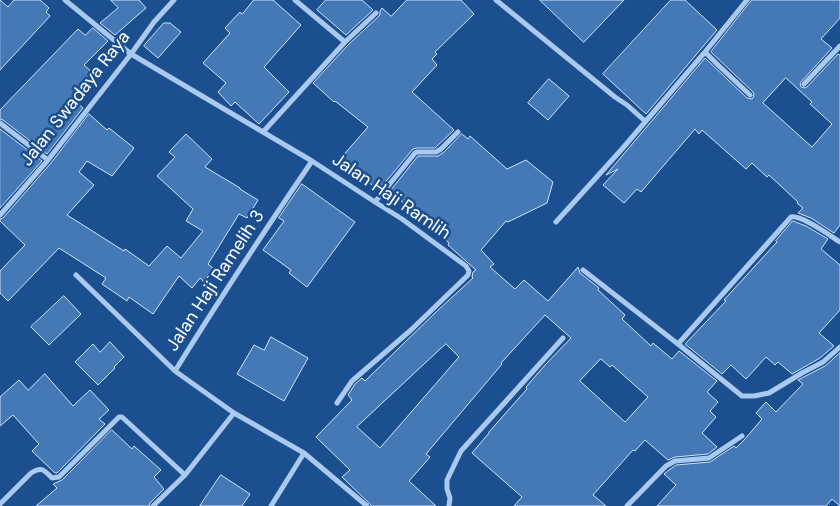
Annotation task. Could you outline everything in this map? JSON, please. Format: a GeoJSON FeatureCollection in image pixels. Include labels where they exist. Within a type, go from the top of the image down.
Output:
{"type":"FeatureCollection","features":[{"type":"Feature","properties":{"kind":"street","name":"Jalan Haji Ramlih"},"geometry":{"type":"LineString","coordinates":[[65,0],[130,54],[312,161],[402,219],[466,266],[469,271],[468,275],[411,330],[352,381],[337,404]]}},
{"type":"Feature","properties":{"kind":"street","name":"Jalan Swadaya Raya"},"geometry":{"type":"LineString","coordinates":[[0,215],[48,160],[154,22],[174,0]]}},
{"type":"Feature","properties":{"kind":"street"},"geometry":{"type":"LineString","coordinates":[[295,0],[345,42]]}},
{"type":"Feature","properties":{"kind":"street"},"geometry":{"type":"LineString","coordinates":[[496,0],[646,121]]}},
{"type":"Feature","properties":{"kind":"street"},"geometry":{"type":"LineString","coordinates":[[556,222],[622,149],[747,0]]}},
{"type":"Feature","properties":{"kind":"street"},"geometry":{"type":"LineString","coordinates":[[263,132],[345,42],[376,13]]}},
{"type":"Feature","properties":{"kind":"street"},"geometry":{"type":"LineString","coordinates":[[804,84],[840,46]]}},
{"type":"Feature","properties":{"kind":"street"},"geometry":{"type":"LineString","coordinates":[[705,52],[750,95]]}},
{"type":"Feature","properties":{"kind":"street"},"geometry":{"type":"LineString","coordinates":[[0,123],[48,160]]}},
{"type":"Feature","properties":{"kind":"street"},"geometry":{"type":"LineString","coordinates":[[375,202],[414,153],[438,151],[458,132]]}},
{"type":"Feature","properties":{"kind":"street","name":"Jalan Haji Ramelih 3"},"geometry":{"type":"LineString","coordinates":[[312,161],[254,247],[175,371],[234,412],[304,454],[367,506]]}},
{"type":"Feature","properties":{"kind":"street"},"geometry":{"type":"LineString","coordinates":[[678,344],[791,217],[795,216],[802,219],[840,242]]}},
{"type":"Feature","properties":{"kind":"street"},"geometry":{"type":"LineString","coordinates":[[583,270],[742,396],[769,393],[823,362],[840,346]]}},
{"type":"Feature","properties":{"kind":"street"},"geometry":{"type":"LineString","coordinates":[[76,275],[175,371]]}},
{"type":"Feature","properties":{"kind":"street"},"geometry":{"type":"LineString","coordinates":[[449,506],[450,498],[446,480],[461,452],[563,338]]}},
{"type":"Feature","properties":{"kind":"street"},"geometry":{"type":"LineString","coordinates":[[153,506],[185,475],[234,412]]}},
{"type":"Feature","properties":{"kind":"street"},"geometry":{"type":"LineString","coordinates":[[0,504],[36,470],[43,470],[52,478],[59,477],[119,417],[122,417],[185,475]]}},
{"type":"Feature","properties":{"kind":"street"},"geometry":{"type":"LineString","coordinates":[[627,506],[666,466],[675,462],[709,458],[742,436]]}},
{"type":"Feature","properties":{"kind":"street"},"geometry":{"type":"LineString","coordinates":[[271,506],[304,454]]}},
{"type":"Feature","properties":{"kind":"building"},"geometry":{"type":"Polygon","coordinates":[[[0,0],[8,7],[14,0],[40,0],[49,8],[46,12],[50,16],[0,70],[0,0]]]}},
{"type":"Feature","properties":{"kind":"building"},"geometry":{"type":"Polygon","coordinates":[[[111,0],[139,0],[146,8],[115,35],[100,23],[118,8],[111,0]]]}},
{"type":"Feature","properties":{"kind":"building"},"geometry":{"type":"Polygon","coordinates":[[[254,0],[273,0],[301,25],[264,67],[289,92],[259,124],[235,102],[231,106],[218,92],[226,83],[203,63],[230,33],[225,28],[240,12],[242,14],[254,0]]]}},
{"type":"Feature","properties":{"kind":"building"},"geometry":{"type":"Polygon","coordinates":[[[326,0],[362,0],[373,10],[346,35],[317,10],[326,0]]]}},
{"type":"Feature","properties":{"kind":"building"},"geometry":{"type":"Polygon","coordinates":[[[407,0],[461,0],[474,14],[435,52],[437,54],[432,59],[437,65],[412,92],[454,130],[435,148],[413,149],[383,185],[381,184],[377,189],[340,159],[368,127],[334,102],[313,83],[348,45],[379,16],[382,8],[391,16],[407,0]]]}},
{"type":"Feature","properties":{"kind":"building"},"geometry":{"type":"Polygon","coordinates":[[[540,0],[624,0],[584,42],[540,0]]]}},
{"type":"Feature","properties":{"kind":"building"},"geometry":{"type":"Polygon","coordinates":[[[671,0],[685,0],[717,30],[646,114],[603,74],[671,0]]]}},
{"type":"Feature","properties":{"kind":"building"},"geometry":{"type":"Polygon","coordinates":[[[752,0],[840,0],[840,18],[821,39],[832,48],[800,83],[801,87],[807,87],[838,54],[840,55],[840,225],[834,233],[811,218],[798,213],[803,208],[769,175],[767,177],[752,163],[746,169],[702,130],[699,134],[695,129],[641,192],[637,189],[624,203],[603,185],[618,169],[606,175],[705,58],[747,98],[753,98],[753,92],[711,52],[752,0]],[[786,78],[763,103],[812,147],[832,124],[810,104],[812,102],[786,78]]]}},
{"type":"Feature","properties":{"kind":"building"},"geometry":{"type":"Polygon","coordinates":[[[164,23],[170,23],[181,32],[158,58],[144,46],[164,23]]]}},
{"type":"Feature","properties":{"kind":"building"},"geometry":{"type":"Polygon","coordinates":[[[93,28],[108,41],[84,65],[94,74],[71,98],[83,108],[47,154],[0,119],[0,110],[78,29],[85,35],[93,28]]]}},
{"type":"Feature","properties":{"kind":"building"},"geometry":{"type":"Polygon","coordinates":[[[549,79],[569,96],[548,120],[528,103],[549,79]]]}},
{"type":"Feature","properties":{"kind":"building"},"geometry":{"type":"Polygon","coordinates":[[[89,114],[107,130],[109,128],[134,148],[112,176],[87,161],[79,172],[94,185],[67,215],[124,251],[125,249],[149,266],[167,246],[181,258],[203,231],[186,221],[193,209],[157,176],[175,157],[169,152],[186,134],[212,159],[205,167],[258,200],[247,218],[239,214],[208,264],[214,269],[204,282],[200,278],[192,288],[179,276],[153,314],[129,297],[127,301],[102,284],[106,278],[59,248],[8,301],[0,293],[0,271],[25,245],[0,219],[3,218],[51,163],[89,114]]]}},
{"type":"Feature","properties":{"kind":"building"},"geometry":{"type":"Polygon","coordinates":[[[0,129],[42,161],[0,208],[0,129]]]}},
{"type":"Feature","properties":{"kind":"building"},"geometry":{"type":"Polygon","coordinates":[[[462,134],[468,139],[470,136],[507,169],[526,160],[553,182],[547,203],[508,222],[506,221],[481,250],[494,264],[490,267],[515,289],[524,280],[548,301],[578,267],[580,273],[599,288],[598,290],[625,315],[622,319],[651,346],[653,343],[672,359],[679,351],[717,381],[707,392],[718,402],[710,411],[716,417],[702,433],[717,447],[708,454],[675,457],[668,460],[645,440],[635,451],[633,450],[593,495],[606,506],[514,506],[522,497],[472,453],[527,389],[526,387],[571,338],[545,315],[501,363],[426,454],[430,457],[409,481],[436,506],[372,506],[342,477],[350,470],[316,437],[352,400],[348,395],[355,384],[362,378],[365,381],[473,278],[473,272],[476,270],[448,245],[449,243],[390,191],[418,156],[438,156],[462,134]],[[446,344],[357,427],[380,448],[459,357],[446,344]],[[601,359],[580,381],[625,422],[648,397],[612,365],[610,367],[601,359]]]}},
{"type":"Feature","properties":{"kind":"building"},"geometry":{"type":"Polygon","coordinates":[[[302,184],[355,222],[307,287],[289,273],[291,270],[263,250],[284,221],[279,218],[302,184]]]}},
{"type":"Feature","properties":{"kind":"building"},"geometry":{"type":"Polygon","coordinates":[[[793,221],[828,239],[821,249],[840,265],[840,310],[819,333],[834,346],[820,358],[792,374],[778,362],[775,365],[766,357],[746,379],[731,365],[722,374],[685,344],[726,301],[724,300],[777,242],[793,221]]]}},
{"type":"Feature","properties":{"kind":"building"},"geometry":{"type":"Polygon","coordinates":[[[64,296],[81,314],[49,345],[31,327],[64,296]]]}},
{"type":"Feature","properties":{"kind":"building"},"geometry":{"type":"Polygon","coordinates":[[[271,337],[308,358],[284,401],[237,374],[254,345],[264,350],[271,337]]]}},
{"type":"Feature","properties":{"kind":"building"},"geometry":{"type":"Polygon","coordinates":[[[110,342],[124,357],[98,385],[75,362],[93,344],[100,352],[110,342]]]}},
{"type":"Feature","properties":{"kind":"building"},"geometry":{"type":"Polygon","coordinates":[[[840,353],[840,506],[832,499],[826,506],[657,506],[676,485],[664,474],[676,465],[710,462],[734,446],[736,448],[762,419],[756,413],[766,402],[776,412],[803,384],[798,380],[825,366],[840,353]]]}},
{"type":"Feature","properties":{"kind":"building"},"geometry":{"type":"Polygon","coordinates":[[[45,374],[73,406],[90,390],[109,410],[99,419],[105,424],[57,473],[32,451],[39,444],[13,415],[0,426],[0,397],[19,380],[28,390],[45,374]]]}},
{"type":"Feature","properties":{"kind":"building"},"geometry":{"type":"Polygon","coordinates":[[[112,430],[132,449],[134,446],[161,470],[154,477],[164,489],[149,506],[36,506],[57,488],[53,484],[62,480],[112,430]]]}},
{"type":"Feature","properties":{"kind":"building"},"geometry":{"type":"Polygon","coordinates":[[[221,475],[250,494],[242,506],[200,506],[221,475]]]}}]}
